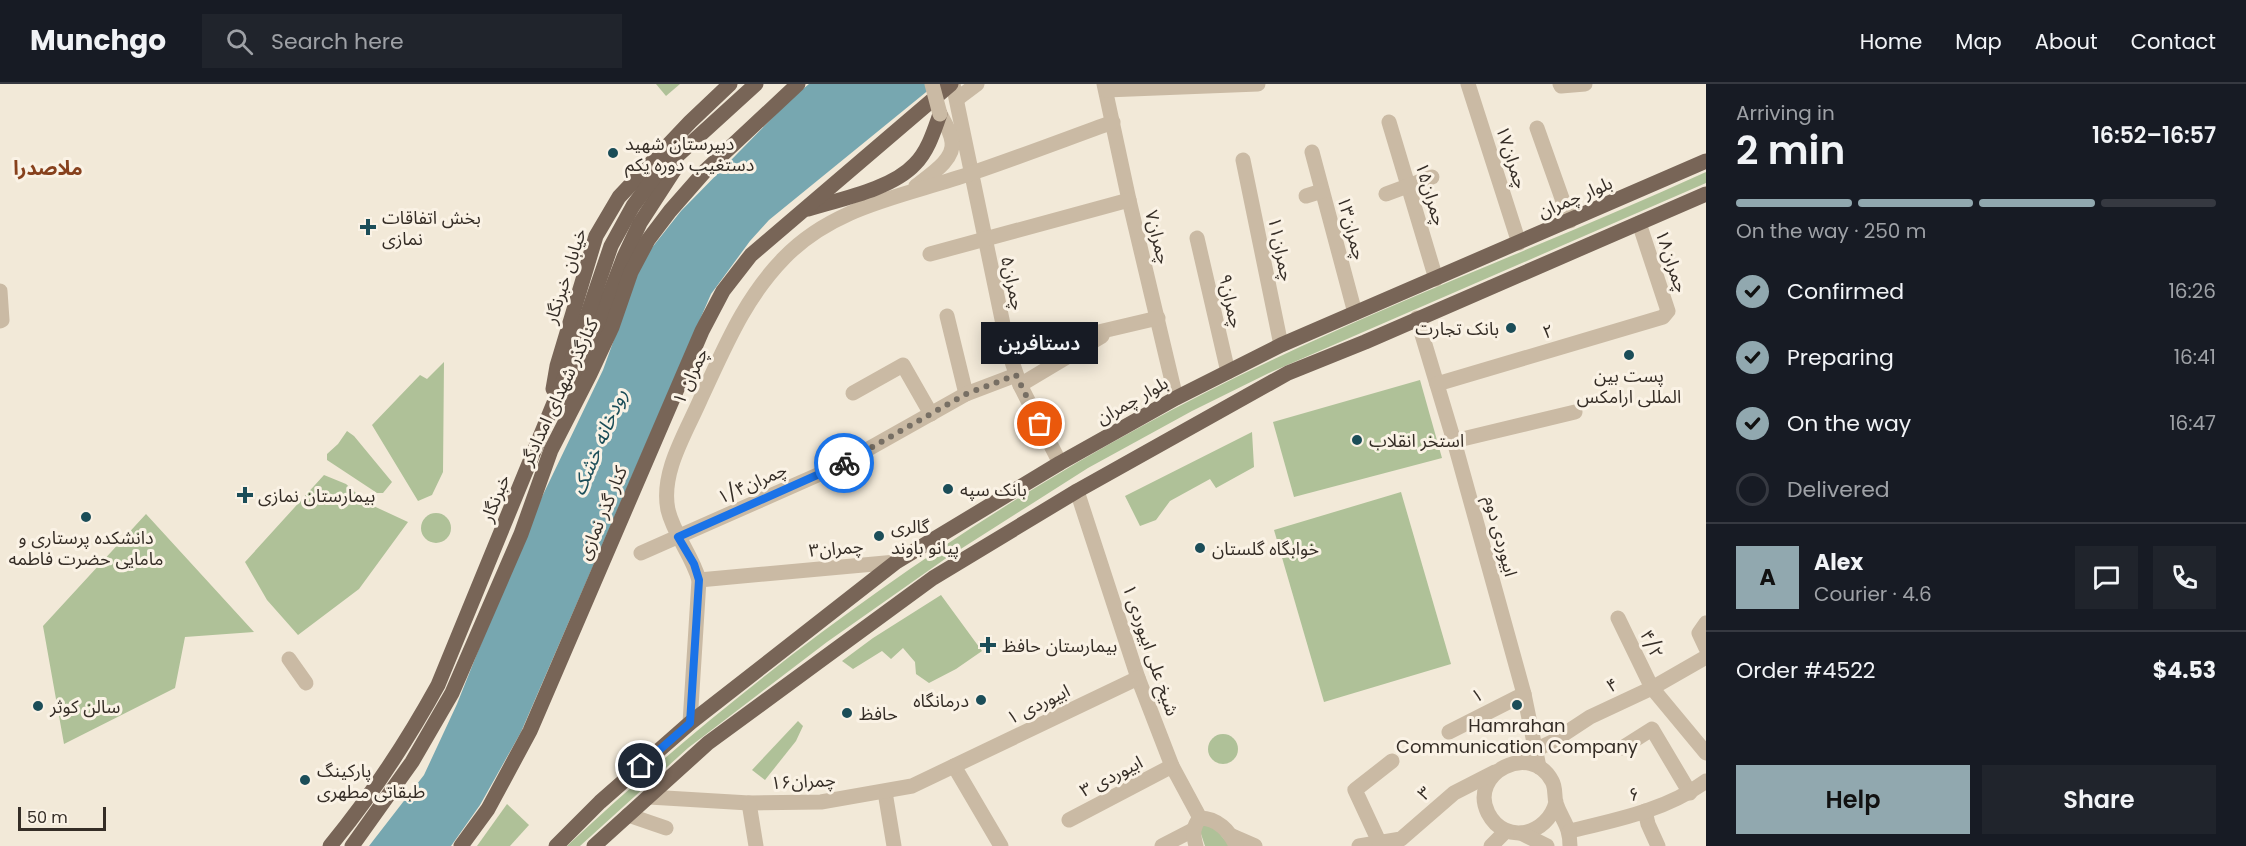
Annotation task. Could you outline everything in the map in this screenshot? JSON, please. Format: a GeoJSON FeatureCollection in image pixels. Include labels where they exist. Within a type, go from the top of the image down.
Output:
{"type":"FeatureCollection","features":[{"type":"Feature","properties":{"kind":"main road","name":"خیابان خبرنگار"},"geometry":{"type":"LineString","coordinates":[[547,421],[557,366],[596,236],[619,197],[682,129],[730,84]]}},
{"type":"Feature","properties":{"kind":"main road","name":"خبرنگار"},"geometry":{"type":"LineString","coordinates":[[330,846],[386,773],[438,685],[574,354],[611,246],[633,206],[655,176],[756,84]]}},
{"type":"Feature","properties":{"kind":"main road","name":"کنارگذر شهدای امدادگر"},"geometry":{"type":"LineString","coordinates":[[352,846],[411,762],[452,693],[521,534],[551,450],[612,327],[631,273],[648,240],[706,170],[798,84]]}},
{"type":"Feature","properties":{"kind":"main road","name":"کنار گذر نمازی"},"geometry":{"type":"LineString","coordinates":[[461,846],[488,808],[530,731],[707,321],[723,291],[751,255],[800,212],[953,89]]}},
{"type":"Feature","properties":{"kind":"main road"},"geometry":{"type":"LineString","coordinates":[[800,212],[899,179],[917,163],[930,142],[940,114]]}},
{"type":"Feature","properties":{"kind":"main road"},"geometry":{"type":"LineString","coordinates":[[551,450],[578,374],[636,231],[668,176],[706,130]]}},
{"type":"Feature","properties":{"kind":"main road","name":"بلوار چمران"},"geometry":{"type":"LineString","coordinates":[[556,846],[600,802],[690,723],[896,562],[1060,463],[1176,398],[1281,345],[1706,162]]}},
{"type":"Feature","properties":{"kind":"main road"},"geometry":{"type":"LineString","coordinates":[[601,843],[628,815],[708,743],[933,578],[1077,491],[1288,373],[1706,194]]}},
{"type":"Feature","properties":{"kind":"street"},"geometry":{"type":"LineString","coordinates":[[911,190],[950,154],[953,144],[940,114],[932,84]]}},
{"type":"Feature","properties":{"kind":"street"},"geometry":{"type":"LineString","coordinates":[[953,89],[977,84]]}},
{"type":"Feature","properties":{"kind":"street"},"geometry":{"type":"LineString","coordinates":[[1105,87],[1258,84]]}},
{"type":"Feature","properties":{"kind":"street","name":"چمران۱۷"},"geometry":{"type":"LineString","coordinates":[[1468,84],[1519,243]]}},
{"type":"Feature","properties":{"kind":"street"},"geometry":{"type":"LineString","coordinates":[[1560,84],[1562,86],[1585,84]]}},
{"type":"Feature","properties":{"kind":"street","name":"چمران۷"},"geometry":{"type":"LineString","coordinates":[[1105,87],[1176,398]]}},
{"type":"Feature","properties":{"kind":"street","name":"چمران۵"},"geometry":{"type":"LineString","coordinates":[[953,89],[1009,353],[1018,380],[1060,463]]}},
{"type":"Feature","properties":{"kind":"street","name":"چمران ۱"},"geometry":{"type":"LineString","coordinates":[[690,723],[699,580],[694,564],[678,537],[668,509],[666,489],[674,460],[745,306],[784,258],[812,234],[833,220],[862,207],[911,190],[970,174],[1113,122]]}},
{"type":"Feature","properties":{"kind":"street","name":"چمران۱۵"},"geometry":{"type":"LineString","coordinates":[[1389,122],[1436,279]]}},
{"type":"Feature","properties":{"kind":"street"},"geometry":{"type":"LineString","coordinates":[[1537,128],[1570,220]]}},
{"type":"Feature","properties":{"kind":"street","name":"چمران۱۳"},"geometry":{"type":"LineString","coordinates":[[1312,152],[1355,313]]}},
{"type":"Feature","properties":{"kind":"street","name":"چمران۱۱"},"geometry":{"type":"LineString","coordinates":[[1243,160],[1281,345]]}},
{"type":"Feature","properties":{"kind":"street"},"geometry":{"type":"LineString","coordinates":[[1386,194],[1432,177]]}},
{"type":"Feature","properties":{"kind":"street"},"geometry":{"type":"LineString","coordinates":[[1306,196],[1322,191]]}},
{"type":"Feature","properties":{"kind":"street"},"geometry":{"type":"LineString","coordinates":[[930,254],[1129,200]]}},
{"type":"Feature","properties":{"kind":"street","name":"چمران۱۸"},"geometry":{"type":"LineString","coordinates":[[1638,223],[1668,311]]}},
{"type":"Feature","properties":{"kind":"street","name":"چمران۹"},"geometry":{"type":"LineString","coordinates":[[1197,238],[1227,372]]}},
{"type":"Feature","properties":{"kind":"street"},"geometry":{"type":"LineString","coordinates":[[0,291],[1,320]]}},
{"type":"Feature","properties":{"kind":"street","name":"۲"},"geometry":{"type":"LineString","coordinates":[[1437,384],[1663,318],[1668,311]]}},
{"type":"Feature","properties":{"kind":"street"},"geometry":{"type":"LineString","coordinates":[[947,316],[966,394]]}},
{"type":"Feature","properties":{"kind":"street"},"geometry":{"type":"LineString","coordinates":[[1009,353],[1158,318]]}},
{"type":"Feature","properties":{"kind":"street","name":"ابیوردی دوم"},"geometry":{"type":"LineString","coordinates":[[1417,318],[1454,441],[1524,694],[1537,759]]}},
{"type":"Feature","properties":{"kind":"street","name":"چمران۱/۴"},"geometry":{"type":"LineString","coordinates":[[641,553],[838,466],[966,394],[1018,380],[1115,328]]}},
{"type":"Feature","properties":{"kind":"street"},"geometry":{"type":"LineString","coordinates":[[853,393],[903,365],[931,414]]}},
{"type":"Feature","properties":{"kind":"street"},"geometry":{"type":"LineString","coordinates":[[1454,441],[1575,412]]}},
{"type":"Feature","properties":{"kind":"street","name":"شیخ علی ابیوردی ۱"},"geometry":{"type":"LineString","coordinates":[[1077,491],[1138,678],[1196,824],[1196,846]]}},
{"type":"Feature","properties":{"kind":"street","name":"چمران۳"},"geometry":{"type":"LineString","coordinates":[[699,580],[896,562]]}},
{"type":"Feature","properties":{"kind":"street","name":"۴/۲"},"geometry":{"type":"LineString","coordinates":[[1618,618],[1652,688],[1706,753]]}},
{"type":"Feature","properties":{"kind":"street"},"geometry":{"type":"LineString","coordinates":[[1706,623],[1699,633],[1706,648]]}},
{"type":"Feature","properties":{"kind":"street","name":"۴"},"geometry":{"type":"LineString","coordinates":[[1537,759],[1552,742],[1590,717],[1652,688],[1706,657]]}},
{"type":"Feature","properties":{"kind":"street"},"geometry":{"type":"LineString","coordinates":[[289,659],[306,683]]}},
{"type":"Feature","properties":{"kind":"street","name":"۱ ابیوردی"},"geometry":{"type":"LineString","coordinates":[[954,766],[1138,678]]}},
{"type":"Feature","properties":{"kind":"street","name":"۱"},"geometry":{"type":"LineString","coordinates":[[1449,732],[1524,694]]}},
{"type":"Feature","properties":{"kind":"street"},"geometry":{"type":"LineString","coordinates":[[1622,748],[1652,729],[1690,793]]}},
{"type":"Feature","properties":{"kind":"street"},"geometry":{"type":"LineString","coordinates":[[1547,846],[1494,822],[1486,808],[1487,785],[1502,767],[1516,762],[1532,764],[1537,759],[1552,782],[1556,802],[1570,838]]}},
{"type":"Feature","properties":{"kind":"street"},"geometry":{"type":"LineString","coordinates":[[1383,845],[1355,790],[1392,761]]}},
{"type":"Feature","properties":{"kind":"street"},"geometry":{"type":"LineString","coordinates":[[954,766],[1001,846]]}},
{"type":"Feature","properties":{"kind":"street","name":"چمران۱۶"},"geometry":{"type":"LineString","coordinates":[[649,797],[749,803],[821,802],[912,786],[954,766]]}},
{"type":"Feature","properties":{"kind":"street","name":"۳ ابیوردی"},"geometry":{"type":"LineString","coordinates":[[1069,820],[1172,766]]}},
{"type":"Feature","properties":{"kind":"street","name":"۳"},"geometry":{"type":"LineString","coordinates":[[1359,846],[1383,845],[1401,839],[1454,793],[1496,772]]}},
{"type":"Feature","properties":{"kind":"street","name":"۶"},"geometry":{"type":"LineString","coordinates":[[1570,838],[1690,793],[1706,781]]}},
{"type":"Feature","properties":{"kind":"street"},"geometry":{"type":"LineString","coordinates":[[885,792],[894,846]]}},
{"type":"Feature","properties":{"kind":"street"},"geometry":{"type":"LineString","coordinates":[[1491,846],[1514,832],[1530,832],[1544,824],[1550,818],[1556,802]]}},
{"type":"Feature","properties":{"kind":"street"},"geometry":{"type":"LineString","coordinates":[[749,803],[756,846]]}},
{"type":"Feature","properties":{"kind":"street"},"geometry":{"type":"LineString","coordinates":[[1645,811],[1658,846]]}},
{"type":"Feature","properties":{"kind":"street"},"geometry":{"type":"LineString","coordinates":[[628,815],[666,828]]}},
{"type":"Feature","properties":{"kind":"street"},"geometry":{"type":"LineString","coordinates":[[1162,846],[1207,818],[1215,821],[1234,841],[1255,846]]}},
{"type":"Feature","properties":{"kind":"green space"},"geometry":{"type":"Polygon","coordinates":[[[656,84],[680,84],[666,96],[656,84]]]}},
{"type":"Feature","properties":{"kind":"green space"},"geometry":{"type":"Polygon","coordinates":[[[1706,172],[1706,183],[1269,373],[1192,411],[1088,468],[945,559],[827,642],[688,748],[580,846],[567,846],[646,774],[728,705],[813,639],[900,576],[989,516],[1081,461],[1174,409],[1324,336],[1706,172]]]}},
{"type":"Feature","properties":{"kind":"green space"},"geometry":{"type":"Polygon","coordinates":[[[444,362],[443,472],[432,495],[418,501],[372,425],[420,375],[427,379],[444,362]]]}},
{"type":"Feature","properties":{"kind":"green space","name":"استخر انقلاب"},"geometry":{"type":"Polygon","coordinates":[[[1420,380],[1442,458],[1294,497],[1273,422],[1420,380]]]}},
{"type":"Feature","properties":{"kind":"green space"},"geometry":{"type":"Polygon","coordinates":[[[347,431],[354,436],[392,482],[383,493],[377,493],[327,460],[327,454],[347,431]]]}},
{"type":"Feature","properties":{"kind":"green space"},"geometry":{"type":"Polygon","coordinates":[[[1252,432],[1254,467],[1216,488],[1210,479],[1170,501],[1156,520],[1140,526],[1125,496],[1252,432]]]}},
{"type":"Feature","properties":{"kind":"green space"},"geometry":{"type":"Polygon","coordinates":[[[324,475],[346,484],[367,503],[408,522],[359,589],[298,635],[267,600],[245,562],[324,475]]]}},
{"type":"Feature","properties":{"kind":"green space"},"geometry":{"type":"Polygon","coordinates":[[[1401,492],[1451,664],[1324,702],[1274,530],[1401,492]]]}},
{"type":"Feature","properties":{"kind":"green space"},"geometry":{"type":"Polygon","coordinates":[[[436,513],[447,517],[451,528],[447,539],[436,543],[425,539],[421,528],[425,517],[436,513]]]}},
{"type":"Feature","properties":{"kind":"green space"},"geometry":{"type":"Polygon","coordinates":[[[146,514],[254,632],[185,637],[175,688],[64,744],[43,626],[146,514]]]}},
{"type":"Feature","properties":{"kind":"green space"},"geometry":{"type":"Polygon","coordinates":[[[941,595],[982,651],[956,669],[929,683],[916,674],[915,662],[903,648],[891,659],[882,651],[853,669],[842,661],[873,638],[941,595]]]}},
{"type":"Feature","properties":{"kind":"green space"},"geometry":{"type":"Polygon","coordinates":[[[798,721],[803,726],[796,741],[765,780],[752,770],[798,721]]]}},
{"type":"Feature","properties":{"kind":"green space"},"geometry":{"type":"Polygon","coordinates":[[[1223,734],[1229,735],[1237,743],[1237,755],[1229,763],[1223,764],[1217,763],[1209,755],[1208,749],[1209,743],[1217,735],[1223,734]]]}},
{"type":"Feature","properties":{"kind":"green space"},"geometry":{"type":"Polygon","coordinates":[[[507,804],[529,825],[510,846],[477,846],[507,804]]]}},
{"type":"Feature","properties":{"kind":"green space"},"geometry":{"type":"Polygon","coordinates":[[[1201,824],[1214,827],[1230,846],[1205,846],[1199,828],[1201,824]]]}},
{"type":"Feature","properties":{"kind":"water","name":"رودخانه خشک"},"geometry":{"type":"Polygon","coordinates":[[[809,84],[936,84],[769,220],[750,241],[711,294],[521,732],[480,805],[451,846],[369,846],[424,775],[457,704],[527,528],[603,370],[643,259],[681,211],[792,98],[809,84]]]}},
{"type":"Feature","properties":{"kind":"way so far"},"geometry":{"type":"LineString","coordinates":[[844,463],[966,394],[1016,375],[1040,424]]}},
{"type":"Feature","properties":{"kind":"place","name":"دبیرستان شهید دستغیب دوره یکم"},"geometry":{"type":"Point","coordinates":[613,153]}},
{"type":"Feature","properties":{"kind":"place","name":"بخش اتفاقات نمازی"},"geometry":{"type":"Point","coordinates":[368,227]}},
{"type":"Feature","properties":{"kind":"place","name":"بانک تجارت"},"geometry":{"type":"Point","coordinates":[1511,328]}},
{"type":"Feature","properties":{"kind":"place","name":"پست بین المللی ارامکس"},"geometry":{"type":"Point","coordinates":[1629,355]}},
{"type":"Feature","properties":{"kind":"place","name":"دستافرین"},"geometry":{"type":"Point","coordinates":[1040,424]}},
{"type":"Feature","properties":{"kind":"place","name":"استخر انقلاب"},"geometry":{"type":"Point","coordinates":[1357,440]}},
{"type":"Feature","properties":{"kind":"place","name":"بانک سپه"},"geometry":{"type":"Point","coordinates":[948,489]}},
{"type":"Feature","properties":{"kind":"place","name":"بیمارستان نمازی"},"geometry":{"type":"Point","coordinates":[245,495]}},
{"type":"Feature","properties":{"kind":"place","name":"دانشکده پرستاری و مامایی حضرت فاطمه"},"geometry":{"type":"Point","coordinates":[86,517]}},
{"type":"Feature","properties":{"kind":"place","name":"گالری پیانو باوند"},"geometry":{"type":"Point","coordinates":[879,536]}},
{"type":"Feature","properties":{"kind":"place","name":"خوابگاه گلستان"},"geometry":{"type":"Point","coordinates":[1200,548]}},
{"type":"Feature","properties":{"kind":"place","name":"بیمارستان حافظ"},"geometry":{"type":"Point","coordinates":[988,645]}},
{"type":"Feature","properties":{"kind":"place","name":"درمانگاه"},"geometry":{"type":"Point","coordinates":[981,700]}},
{"type":"Feature","properties":{"kind":"place","name":"Hamrahan Communication Company"},"geometry":{"type":"Point","coordinates":[1517,705]}},
{"type":"Feature","properties":{"kind":"place","name":"سالن کوثر"},"geometry":{"type":"Point","coordinates":[38,706]}},
{"type":"Feature","properties":{"kind":"place","name":"حافظ"},"geometry":{"type":"Point","coordinates":[847,713]}},
{"type":"Feature","properties":{"kind":"place","name":"پارکینگ طبقاتی مطهری"},"geometry":{"type":"Point","coordinates":[305,780]}},
{"type":"Feature","properties":{"kind":"district","name":"ملاصدرا"},"geometry":{"type":"Point","coordinates":[48,168]}},
{"type":"Feature","properties":{"kind":"route"},"geometry":{"type":"LineString","coordinates":[[641,766],[690,723],[699,580],[694,564],[678,537],[844,463]]}}]}
